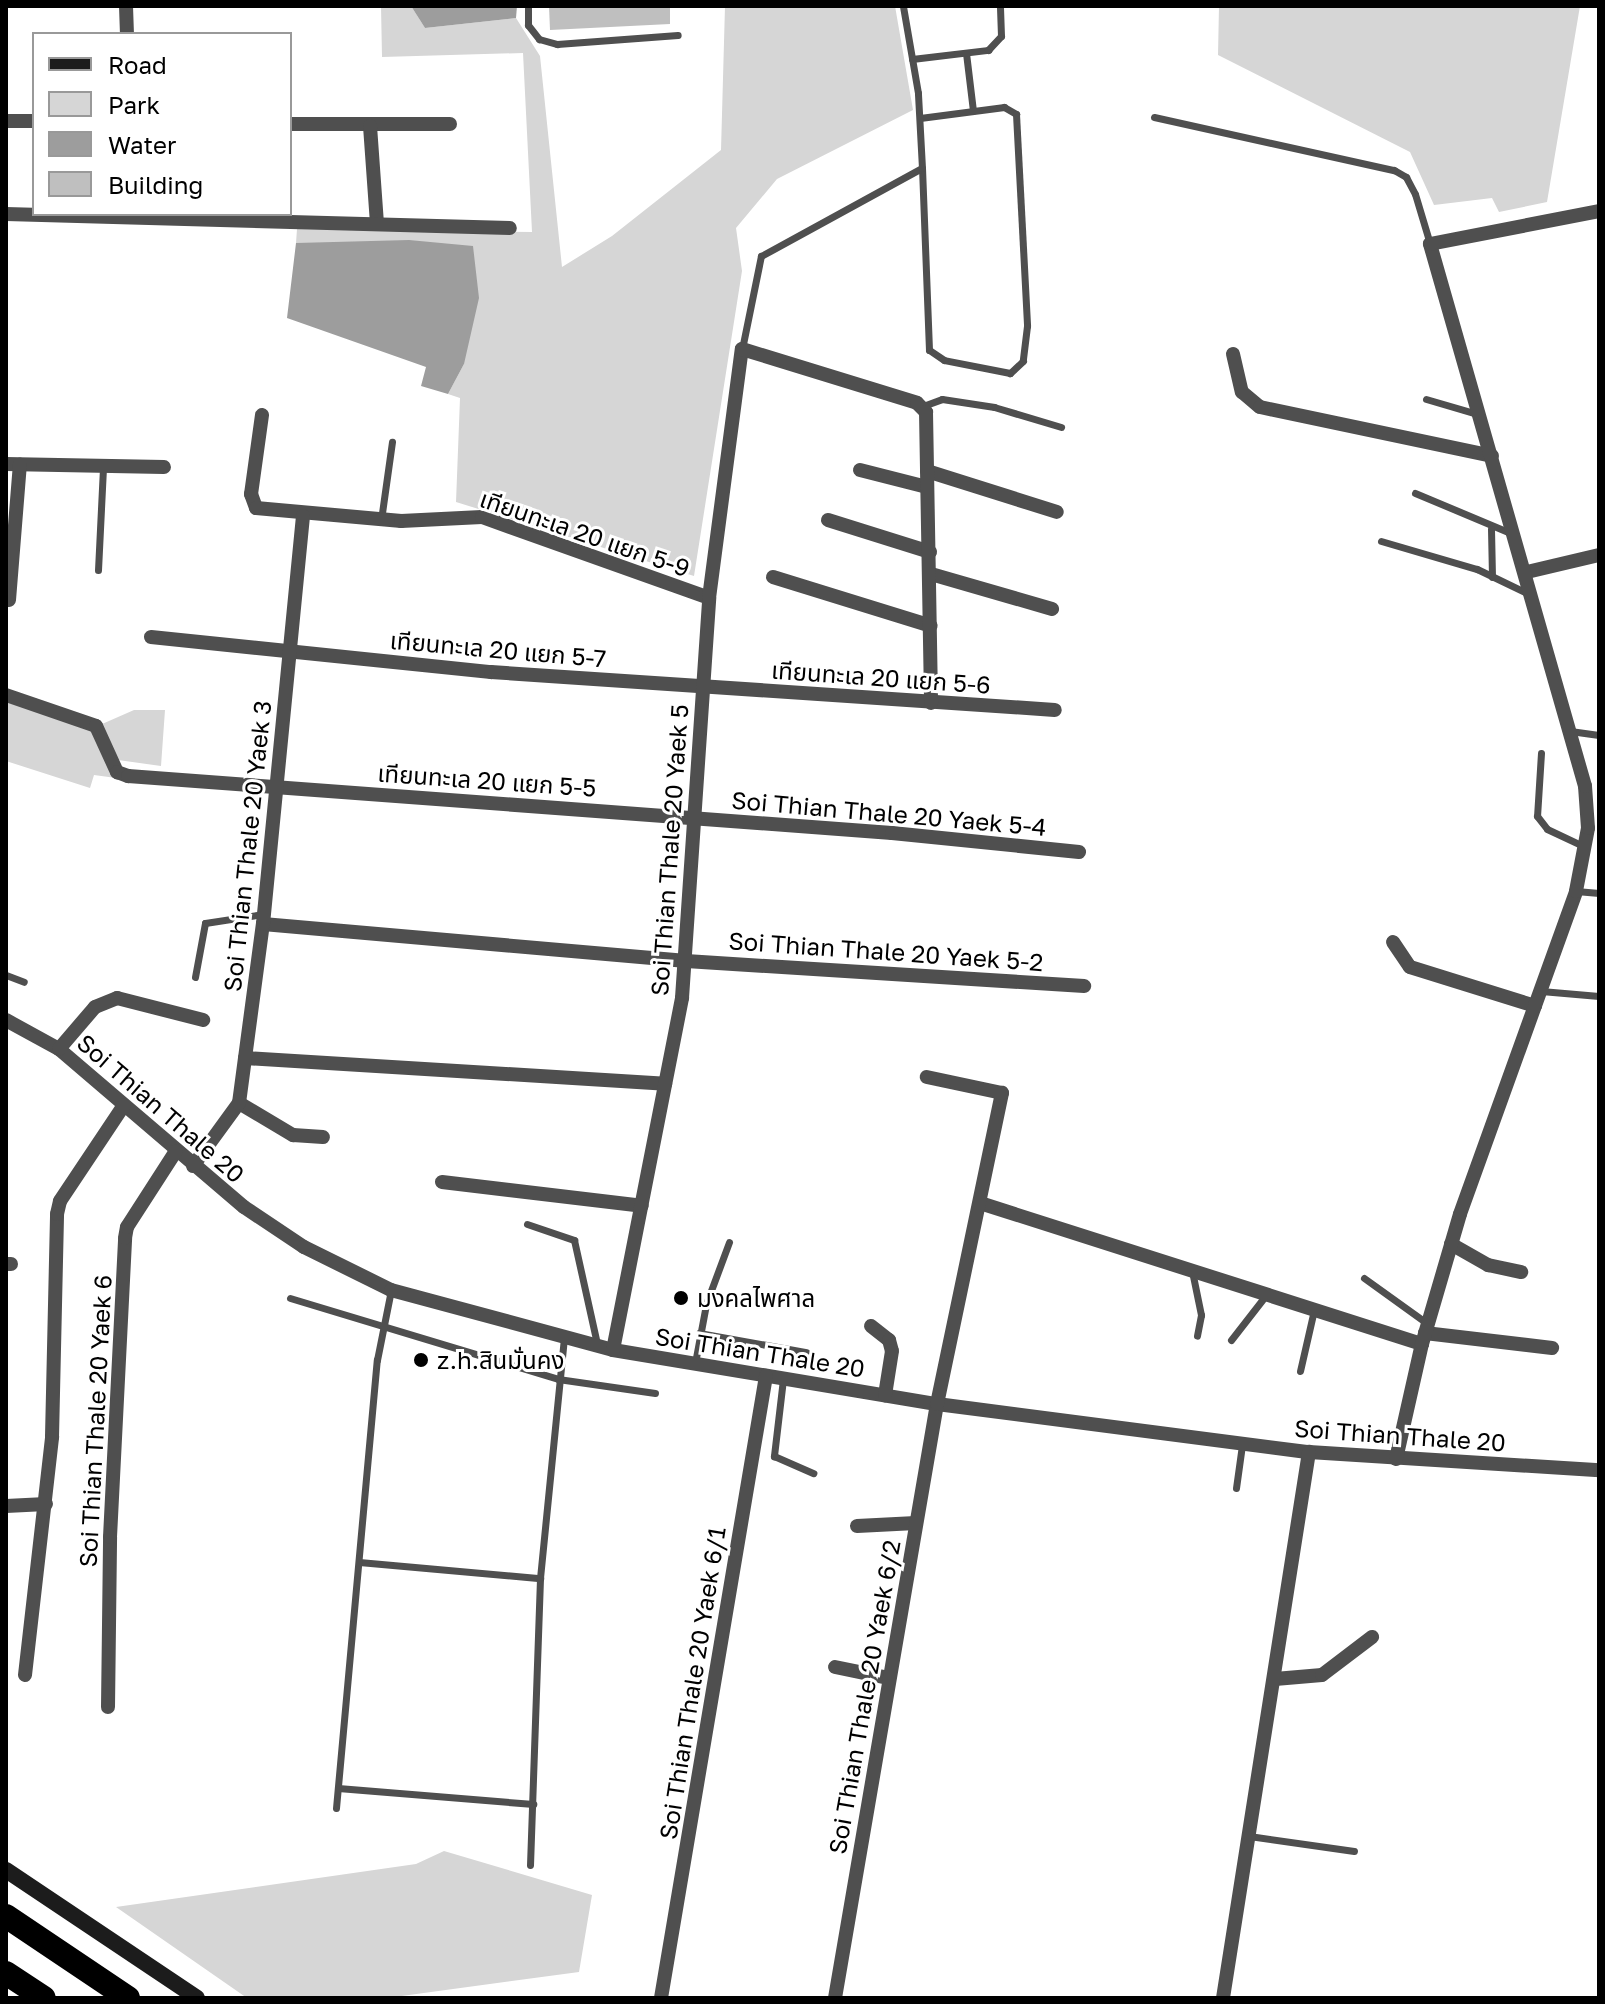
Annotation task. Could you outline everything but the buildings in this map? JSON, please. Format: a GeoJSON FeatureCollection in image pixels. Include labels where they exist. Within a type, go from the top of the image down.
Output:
{"type":"FeatureCollection","features":[{"type":"Feature","properties":{"kind":"highway"},"geometry":{"type":"LineString","coordinates":[[6,1916],[128,1998]]}},
{"type":"Feature","properties":{"kind":"highway"},"geometry":{"type":"LineString","coordinates":[[6,1973],[44,1998]]}},
{"type":"Feature","properties":{"kind":"main road"},"geometry":{"type":"LineString","coordinates":[[6,1870],[197,1998]]}},
{"type":"Feature","properties":{"kind":"street"},"geometry":{"type":"LineString","coordinates":[[126,6],[127,32]]}},
{"type":"Feature","properties":{"kind":"street"},"geometry":{"type":"LineString","coordinates":[[6,121],[32,121]]}},
{"type":"Feature","properties":{"kind":"street"},"geometry":{"type":"LineString","coordinates":[[292,124],[450,124]]}},
{"type":"Feature","properties":{"kind":"street"},"geometry":{"type":"LineString","coordinates":[[370,126],[377,223]]}},
{"type":"Feature","properties":{"kind":"street"},"geometry":{"type":"LineString","coordinates":[[1396,1459],[1425,1334],[1451,1244],[1592,848],[1594,805],[1430,244],[1599,211]]}},
{"type":"Feature","properties":{"kind":"street"},"geometry":{"type":"LineString","coordinates":[[6,214],[32,214]]}},
{"type":"Feature","properties":{"kind":"street"},"geometry":{"type":"LineString","coordinates":[[127,216],[510,228]]}},
{"type":"Feature","properties":{"kind":"street"},"geometry":{"type":"LineString","coordinates":[[742,349],[923,406],[931,574],[931,703]]}},
{"type":"Feature","properties":{"kind":"street","name":"Soi Thian Thale 20 Yaek 5"},"geometry":{"type":"LineString","coordinates":[[613,1350],[686,961],[709,598],[742,349]]}},
{"type":"Feature","properties":{"kind":"street"},"geometry":{"type":"LineString","coordinates":[[1233,354],[1242,392],[1260,407],[1492,456]]}},
{"type":"Feature","properties":{"kind":"street","name":"เทียนทะเล 20 แยก 5-9"},"geometry":{"type":"LineString","coordinates":[[262,415],[252,504],[265,511],[381,520],[482,517],[709,598]]}},
{"type":"Feature","properties":{"kind":"street"},"geometry":{"type":"LineString","coordinates":[[9,600],[13,464],[164,467]]}},
{"type":"Feature","properties":{"kind":"street"},"geometry":{"type":"LineString","coordinates":[[860,470],[927,487]]}},
{"type":"Feature","properties":{"kind":"street"},"geometry":{"type":"LineString","coordinates":[[927,471],[1057,512]]}},
{"type":"Feature","properties":{"kind":"street","name":"Soi Thian Thale 20 Yaek 3"},"geometry":{"type":"LineString","coordinates":[[193,1166],[239,1103],[263,919],[303,516]]}},
{"type":"Feature","properties":{"kind":"street"},"geometry":{"type":"LineString","coordinates":[[828,520],[930,552]]}},
{"type":"Feature","properties":{"kind":"street"},"geometry":{"type":"LineString","coordinates":[[1527,572],[1599,555]]}},
{"type":"Feature","properties":{"kind":"street"},"geometry":{"type":"LineString","coordinates":[[931,574],[1052,609]]}},
{"type":"Feature","properties":{"kind":"street"},"geometry":{"type":"LineString","coordinates":[[773,577],[931,626]]}},
{"type":"Feature","properties":{"kind":"street","name":"เทียนทะเล 20 แยก 5-7"},"geometry":{"type":"LineString","coordinates":[[151,637],[703,687]]}},
{"type":"Feature","properties":{"kind":"street","name":"เทียนทะเล 20 แยก 5-6"},"geometry":{"type":"LineString","coordinates":[[703,687],[1055,710]]}},
{"type":"Feature","properties":{"kind":"street","name":"เทียนทะเล 20 แยก 5-5"},"geometry":{"type":"LineString","coordinates":[[6,695],[96,726],[117,772],[128,776],[695,818]]}},
{"type":"Feature","properties":{"kind":"street","name":"Soi Thian Thale 20 Yaek 5-4"},"geometry":{"type":"LineString","coordinates":[[695,818],[1079,852]]}},
{"type":"Feature","properties":{"kind":"street","name":"Soi Thian Thale 20 Yaek 5-2"},"geometry":{"type":"LineString","coordinates":[[263,919],[686,961],[1084,986]]}},
{"type":"Feature","properties":{"kind":"street"},"geometry":{"type":"LineString","coordinates":[[1393,942],[1410,967],[1535,1006]]}},
{"type":"Feature","properties":{"kind":"street"},"geometry":{"type":"LineString","coordinates":[[59,1049],[95,1007],[117,998],[203,1020]]}},
{"type":"Feature","properties":{"kind":"street","name":"Soi Thian Thale 20"},"geometry":{"type":"LineString","coordinates":[[6,1020],[59,1049],[193,1166],[304,1247],[391,1290],[564,1339],[694,1365],[937,1404],[1242,1445],[1396,1459],[1599,1470]]}},
{"type":"Feature","properties":{"kind":"street"},"geometry":{"type":"LineString","coordinates":[[245,1058],[665,1084]]}},
{"type":"Feature","properties":{"kind":"street","name":"Soi Thian Thale 20 Yaek 6/2"},"geometry":{"type":"LineString","coordinates":[[835,1998],[937,1404],[1002,1093],[927,1077]]}},
{"type":"Feature","properties":{"kind":"street"},"geometry":{"type":"LineString","coordinates":[[239,1103],[293,1135],[323,1137]]}},
{"type":"Feature","properties":{"kind":"street"},"geometry":{"type":"LineString","coordinates":[[25,1675],[46,1504],[60,1201],[124,1105]]}},
{"type":"Feature","properties":{"kind":"street","name":"Soi Thian Thale 20 Yaek 6"},"geometry":{"type":"LineString","coordinates":[[108,1707],[110,1537],[125,1238],[136,1211],[176,1151]]}},
{"type":"Feature","properties":{"kind":"street"},"geometry":{"type":"LineString","coordinates":[[442,1182],[642,1206]]}},
{"type":"Feature","properties":{"kind":"street"},"geometry":{"type":"LineString","coordinates":[[980,1203],[1314,1310],[1425,1334],[1552,1348]]}},
{"type":"Feature","properties":{"kind":"street"},"geometry":{"type":"LineString","coordinates":[[1451,1244],[1488,1265],[1521,1272]]}},
{"type":"Feature","properties":{"kind":"street"},"geometry":{"type":"LineString","coordinates":[[871,1326],[889,1340],[892,1351],[885,1395]]}},
{"type":"Feature","properties":{"kind":"street","name":"Soi Thian Thale 20 Yaek 6/1"},"geometry":{"type":"LineString","coordinates":[[661,1998],[766,1376]]}},
{"type":"Feature","properties":{"kind":"street"},"geometry":{"type":"LineString","coordinates":[[1223,1998],[1309,1452]]}},
{"type":"Feature","properties":{"kind":"street"},"geometry":{"type":"LineString","coordinates":[[6,1506],[46,1504]]}},
{"type":"Feature","properties":{"kind":"street"},"geometry":{"type":"LineString","coordinates":[[857,1526],[916,1523]]}},
{"type":"Feature","properties":{"kind":"street"},"geometry":{"type":"LineString","coordinates":[[1275,1679],[1322,1675],[1372,1637]]}},
{"type":"Feature","properties":{"kind":"street"},"geometry":{"type":"LineString","coordinates":[[835,1667],[888,1678]]}},
{"type":"Feature","properties":{"kind":"lane"},"geometry":{"type":"LineString","coordinates":[[528,6],[528,25],[539,39],[557,44],[678,35]]}},
{"type":"Feature","properties":{"kind":"lane"},"geometry":{"type":"LineString","coordinates":[[903,6],[920,118],[929,350],[944,360],[1010,373],[1023,361],[1027,326],[1016,114],[1004,107],[920,118]]}},
{"type":"Feature","properties":{"kind":"lane"},"geometry":{"type":"LineString","coordinates":[[912,59],[966,53],[997,45],[1000,6]]}},
{"type":"Feature","properties":{"kind":"lane"},"geometry":{"type":"LineString","coordinates":[[966,53],[973,111]]}},
{"type":"Feature","properties":{"kind":"lane"},"geometry":{"type":"LineString","coordinates":[[1154,117],[1394,170],[1406,177],[1415,194],[1430,244]]}},
{"type":"Feature","properties":{"kind":"lane"},"geometry":{"type":"LineString","coordinates":[[742,349],[761,256],[922,168]]}},
{"type":"Feature","properties":{"kind":"lane"},"geometry":{"type":"LineString","coordinates":[[923,406],[942,399],[994,407],[1061,427]]}},
{"type":"Feature","properties":{"kind":"lane"},"geometry":{"type":"LineString","coordinates":[[1426,399],[1480,414]]}},
{"type":"Feature","properties":{"kind":"lane"},"geometry":{"type":"LineString","coordinates":[[381,520],[392,442]]}},
{"type":"Feature","properties":{"kind":"lane"},"geometry":{"type":"LineString","coordinates":[[98,570],[103,466]]}},
{"type":"Feature","properties":{"kind":"lane"},"geometry":{"type":"LineString","coordinates":[[1415,493],[1491,529],[1515,534]]}},
{"type":"Feature","properties":{"kind":"lane"},"geometry":{"type":"LineString","coordinates":[[1491,529],[1492,577]]}},
{"type":"Feature","properties":{"kind":"lane"},"geometry":{"type":"LineString","coordinates":[[1381,541],[1492,577],[1533,596]]}},
{"type":"Feature","properties":{"kind":"lane"},"geometry":{"type":"LineString","coordinates":[[1570,731],[1599,735]]}},
{"type":"Feature","properties":{"kind":"lane"},"geometry":{"type":"LineString","coordinates":[[1541,753],[1537,816],[1547,829],[1592,848]]}},
{"type":"Feature","properties":{"kind":"lane"},"geometry":{"type":"LineString","coordinates":[[1576,891],[1599,893]]}},
{"type":"Feature","properties":{"kind":"lane"},"geometry":{"type":"LineString","coordinates":[[195,977],[205,923],[263,919]]}},
{"type":"Feature","properties":{"kind":"lane"},"geometry":{"type":"LineString","coordinates":[[6,975],[24,982]]}},
{"type":"Feature","properties":{"kind":"lane"},"geometry":{"type":"LineString","coordinates":[[1540,991],[1599,996]]}},
{"type":"Feature","properties":{"kind":"lane"},"geometry":{"type":"LineString","coordinates":[[527,1224],[574,1240],[597,1347]]}},
{"type":"Feature","properties":{"kind":"lane"},"geometry":{"type":"LineString","coordinates":[[694,1365],[699,1333],[729,1242]]}},
{"type":"Feature","properties":{"kind":"lane"},"geometry":{"type":"LineString","coordinates":[[1192,1271],[1201,1315],[1197,1336]]}},
{"type":"Feature","properties":{"kind":"lane"},"geometry":{"type":"LineString","coordinates":[[1364,1278],[1425,1334]]}},
{"type":"Feature","properties":{"kind":"lane"},"geometry":{"type":"LineString","coordinates":[[336,1808],[382,1329],[391,1290]]}},
{"type":"Feature","properties":{"kind":"lane"},"geometry":{"type":"LineString","coordinates":[[1231,1340],[1266,1294]]}},
{"type":"Feature","properties":{"kind":"lane"},"geometry":{"type":"LineString","coordinates":[[290,1298],[382,1329],[558,1379],[655,1393]]}},
{"type":"Feature","properties":{"kind":"lane"},"geometry":{"type":"LineString","coordinates":[[1300,1371],[1314,1310]]}},
{"type":"Feature","properties":{"kind":"lane"},"geometry":{"type":"LineString","coordinates":[[699,1333],[806,1352]]}},
{"type":"Feature","properties":{"kind":"lane"},"geometry":{"type":"LineString","coordinates":[[530,1865],[540,1578],[564,1339]]}},
{"type":"Feature","properties":{"kind":"lane"},"geometry":{"type":"LineString","coordinates":[[783,1379],[774,1456],[813,1473]]}},
{"type":"Feature","properties":{"kind":"lane"},"geometry":{"type":"LineString","coordinates":[[1236,1488],[1242,1445]]}},
{"type":"Feature","properties":{"kind":"lane"},"geometry":{"type":"LineString","coordinates":[[359,1562],[540,1578]]}},
{"type":"Feature","properties":{"kind":"lane"},"geometry":{"type":"LineString","coordinates":[[338,1788],[533,1804]]}},
{"type":"Feature","properties":{"kind":"lane"},"geometry":{"type":"LineString","coordinates":[[1249,1836],[1354,1851]]}},
{"type":"Feature","properties":{"kind":"green space"},"geometry":{"type":"Polygon","coordinates":[[[381,6],[411,6],[425,28],[516,18],[540,56],[562,267],[612,236],[721,150],[725,6],[895,6],[913,110],[777,179],[736,228],[742,271],[694,576],[456,502],[460,398],[448,394],[464,364],[350,245],[296,243],[297,229],[532,232],[523,53],[382,57],[381,6]]]}},
{"type":"Feature","properties":{"kind":"green space"},"geometry":{"type":"Polygon","coordinates":[[[1219,6],[1580,6],[1547,202],[1499,212],[1492,198],[1434,205],[1410,152],[1218,55],[1219,6]]]}},
{"type":"Feature","properties":{"kind":"green space"},"geometry":{"type":"Polygon","coordinates":[[[6,702],[93,728],[134,710],[165,710],[161,766],[118,760],[116,778],[94,775],[90,788],[6,761],[6,702]]]}},
{"type":"Feature","properties":{"kind":"green space"},"geometry":{"type":"Polygon","coordinates":[[[444,1851],[592,1895],[579,1972],[387,1998],[247,1998],[116,1907],[416,1864],[444,1851]]]}},
{"type":"Feature","properties":{"kind":"water"},"geometry":{"type":"Polygon","coordinates":[[[411,6],[517,6],[516,18],[425,28],[411,6]]]}},
{"type":"Feature","properties":{"kind":"water"},"geometry":{"type":"Polygon","coordinates":[[[409,240],[473,246],[479,298],[464,364],[448,394],[421,386],[426,367],[287,318],[296,243],[409,240]]]}},
{"type":"Feature","properties":{"kind":"place","name":"มงคลไพศาล"},"geometry":{"type":"Point","coordinates":[681,1298]}},
{"type":"Feature","properties":{"kind":"place","name":"z.h.สินมั่นคง"},"geometry":{"type":"Point","coordinates":[421,1360]}}]}
